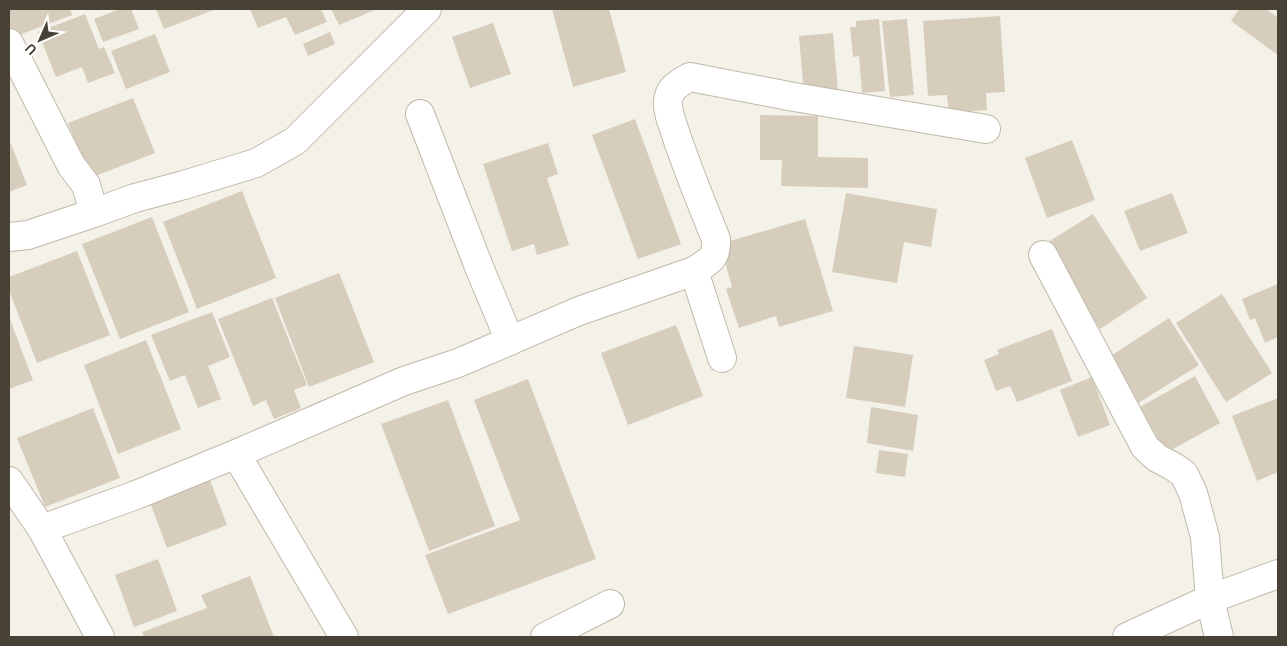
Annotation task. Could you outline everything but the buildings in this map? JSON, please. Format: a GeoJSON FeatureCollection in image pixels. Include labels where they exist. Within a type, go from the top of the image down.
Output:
{"type":"FeatureCollection","features":[{"type":"Feature","properties":{"kind":"street"},"geometry":{"type":"LineString","coordinates":[[9,237],[28,236],[135,198],[256,163],[295,141],[427,9]]}},
{"type":"Feature","properties":{"kind":"street"},"geometry":{"type":"LineString","coordinates":[[9,43],[71,165],[86,185],[94,213]]}},
{"type":"Feature","properties":{"kind":"street"},"geometry":{"type":"LineString","coordinates":[[42,529],[136,495],[236,454],[404,380],[458,363],[580,311],[694,270],[710,260],[716,250],[716,238],[688,169],[669,113],[670,91],[677,84],[690,77],[794,97],[986,129]]}},
{"type":"Feature","properties":{"kind":"street"},"geometry":{"type":"LineString","coordinates":[[420,114],[479,267],[510,341]]}},
{"type":"Feature","properties":{"kind":"street"},"geometry":{"type":"LineString","coordinates":[[1043,255],[1145,447],[1157,458],[1184,474],[1193,493],[1205,537],[1210,599],[1219,637]]}},
{"type":"Feature","properties":{"kind":"street"},"geometry":{"type":"LineString","coordinates":[[694,270],[722,358]]}},
{"type":"Feature","properties":{"kind":"street"},"geometry":{"type":"LineString","coordinates":[[236,454],[344,637]]}},
{"type":"Feature","properties":{"kind":"street"},"geometry":{"type":"LineString","coordinates":[[9,481],[42,529],[100,637]]}},
{"type":"Feature","properties":{"kind":"street"},"geometry":{"type":"LineString","coordinates":[[1127,637],[1210,599],[1278,574]]}},
{"type":"Feature","properties":{"kind":"street"},"geometry":{"type":"LineString","coordinates":[[545,637],[610,604]]}}]}
